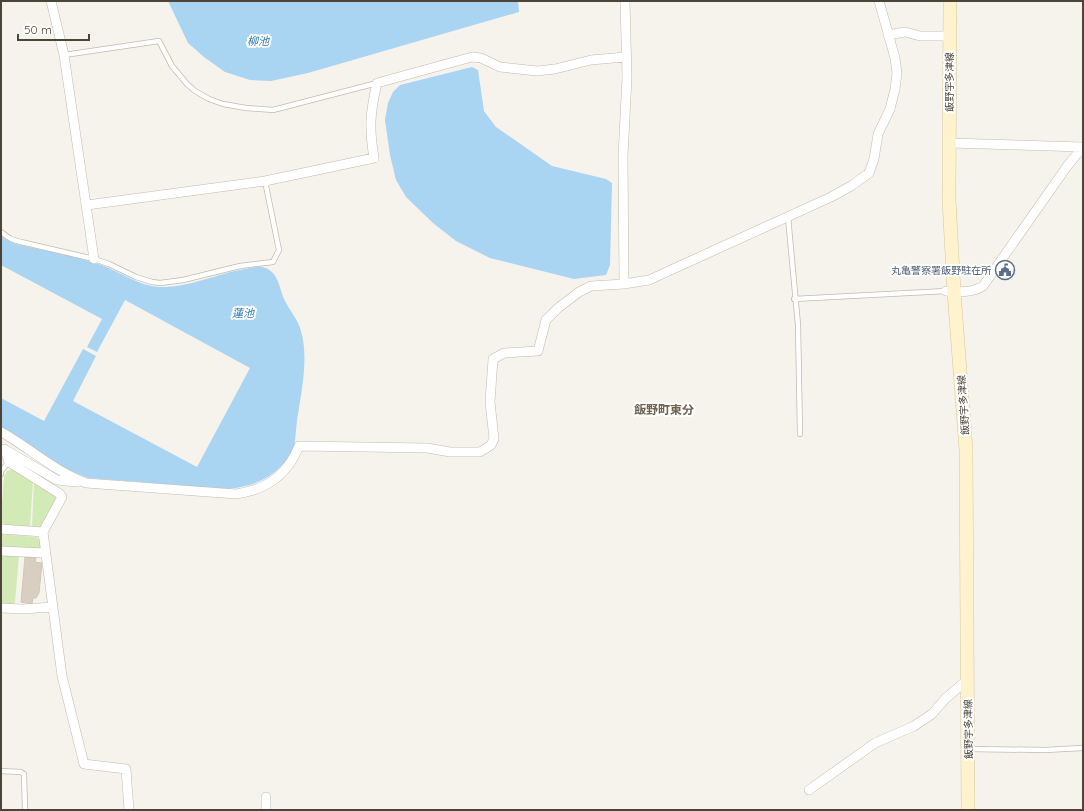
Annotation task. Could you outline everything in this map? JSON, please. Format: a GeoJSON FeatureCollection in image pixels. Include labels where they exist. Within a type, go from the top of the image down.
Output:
{"type":"FeatureCollection","features":[{"type":"Feature","properties":{"kind":"main road","name":"飯野宇多津線"},"geometry":{"type":"LineString","coordinates":[[950,1],[950,291],[966,450],[968,810]]}},
{"type":"Feature","properties":{"kind":"street"},"geometry":{"type":"LineString","coordinates":[[51,1],[64,55],[94,259]]}},
{"type":"Feature","properties":{"kind":"street"},"geometry":{"type":"LineString","coordinates":[[624,1],[625,57],[627,77],[623,156],[624,284]]}},
{"type":"Feature","properties":{"kind":"street"},"geometry":{"type":"LineString","coordinates":[[3,449],[57,480],[236,494],[250,492],[261,488],[275,479],[291,463],[299,446],[420,448],[450,452],[480,452],[491,445],[494,439],[490,402],[493,359],[504,353],[538,351],[546,320],[558,308],[579,292],[591,286],[624,284],[649,280],[844,190],[869,173],[874,159],[878,134],[890,109],[897,73],[895,58],[879,1]]}},
{"type":"Feature","properties":{"kind":"street"},"geometry":{"type":"LineString","coordinates":[[888,35],[905,32],[920,36],[949,36]]}},
{"type":"Feature","properties":{"kind":"street"},"geometry":{"type":"LineString","coordinates":[[86,205],[265,181],[374,158],[370,135],[370,117],[377,83],[472,57],[481,58],[500,67],[537,71],[555,69],[591,60],[625,57]]}},
{"type":"Feature","properties":{"kind":"street"},"geometry":{"type":"LineString","coordinates":[[950,143],[1083,147]]}},
{"type":"Feature","properties":{"kind":"street"},"geometry":{"type":"LineString","coordinates":[[950,291],[976,290],[983,286],[1068,165],[1083,147]]}},
{"type":"Feature","properties":{"kind":"street"},"geometry":{"type":"LineString","coordinates":[[1,432],[59,470],[86,483]]}},
{"type":"Feature","properties":{"kind":"street"},"geometry":{"type":"LineString","coordinates":[[3,449],[9,462],[60,494],[62,497],[43,532],[62,676],[84,764],[126,769],[129,810]]}},
{"type":"Feature","properties":{"kind":"street"},"geometry":{"type":"LineString","coordinates":[[1,529],[43,532]]}},
{"type":"Feature","properties":{"kind":"street"},"geometry":{"type":"LineString","coordinates":[[1,551],[45,553]]}},
{"type":"Feature","properties":{"kind":"street"},"geometry":{"type":"LineString","coordinates":[[1,608],[22,609],[53,607]]}},
{"type":"Feature","properties":{"kind":"street"},"geometry":{"type":"LineString","coordinates":[[809,790],[875,743],[914,726],[932,714],[945,699],[967,680]]}},
{"type":"Feature","properties":{"kind":"street"},"geometry":{"type":"LineString","coordinates":[[266,797],[266,810]]}},
{"type":"Feature","properties":{"kind":"lane"},"geometry":{"type":"LineString","coordinates":[[64,55],[159,41],[172,66],[195,91],[209,99],[223,104],[246,108],[273,110],[377,83]]}},
{"type":"Feature","properties":{"kind":"lane"},"geometry":{"type":"LineString","coordinates":[[1,232],[21,242],[94,259],[109,264],[136,277],[152,282],[160,283],[183,280],[240,266],[273,262],[279,250],[265,181]]}},
{"type":"Feature","properties":{"kind":"lane"},"geometry":{"type":"LineString","coordinates":[[788,217],[794,299],[798,325],[800,434]]}},
{"type":"Feature","properties":{"kind":"lane"},"geometry":{"type":"LineString","coordinates":[[794,299],[950,291]]}},
{"type":"Feature","properties":{"kind":"lane"},"geometry":{"type":"LineString","coordinates":[[1,474],[1,471],[9,462]]}},
{"type":"Feature","properties":{"kind":"lane"},"geometry":{"type":"LineString","coordinates":[[968,749],[1045,750],[1083,748]]}},
{"type":"Feature","properties":{"kind":"lane"},"geometry":{"type":"LineString","coordinates":[[1,771],[21,772],[24,774],[25,810]]}},
{"type":"Feature","properties":{"kind":"green space"},"geometry":{"type":"Polygon","coordinates":[[[13,469],[33,481],[30,527],[5,526],[1,521],[4,476],[7,471],[13,469]]]}},
{"type":"Feature","properties":{"kind":"green space"},"geometry":{"type":"Polygon","coordinates":[[[34,482],[57,497],[42,528],[32,527],[34,482]]]}},
{"type":"Feature","properties":{"kind":"green space"},"geometry":{"type":"Polygon","coordinates":[[[1,534],[36,537],[40,540],[40,548],[36,550],[1,547],[1,534]]]}},
{"type":"Feature","properties":{"kind":"green space"},"geometry":{"type":"Polygon","coordinates":[[[1,554],[19,555],[15,602],[13,606],[1,605],[1,554]]]}},
{"type":"Feature","properties":{"kind":"water","name":"柳池"},"geometry":{"type":"Polygon","coordinates":[[[168,1],[518,1],[519,12],[308,73],[271,81],[250,80],[225,72],[204,57],[188,43],[168,1]]]}},
{"type":"Feature","properties":{"kind":"water"},"geometry":{"type":"Polygon","coordinates":[[[472,67],[478,70],[484,111],[496,127],[552,166],[606,179],[612,183],[610,265],[606,275],[574,279],[490,258],[456,241],[433,223],[406,197],[396,180],[390,155],[385,120],[388,103],[393,92],[400,85],[472,67]]]}},
{"type":"Feature","properties":{"kind":"water","name":"蓮池"},"geometry":{"type":"Polygon","coordinates":[[[1,236],[16,244],[95,263],[135,281],[152,286],[170,287],[256,267],[267,268],[271,271],[277,279],[284,299],[298,322],[303,342],[304,376],[295,443],[291,456],[272,474],[259,482],[228,489],[88,478],[66,469],[1,428],[1,398],[44,421],[83,349],[96,356],[73,401],[197,467],[250,368],[125,300],[97,352],[87,347],[102,319],[1,265],[1,236]]]}},
{"type":"Feature","properties":{"kind":"building"},"geometry":{"type":"Polygon","coordinates":[[[25,557],[36,558],[35,562],[42,563],[39,593],[36,598],[33,598],[32,604],[21,602],[25,557]]]}},
{"type":"Feature","properties":{"kind":"place","name":"丸亀警察署飯野駐在所"},"geometry":{"type":"Point","coordinates":[1005,270]}},
{"type":"Feature","properties":{"kind":"district","name":"飯野町東分"},"geometry":{"type":"Point","coordinates":[664,410]}}]}
